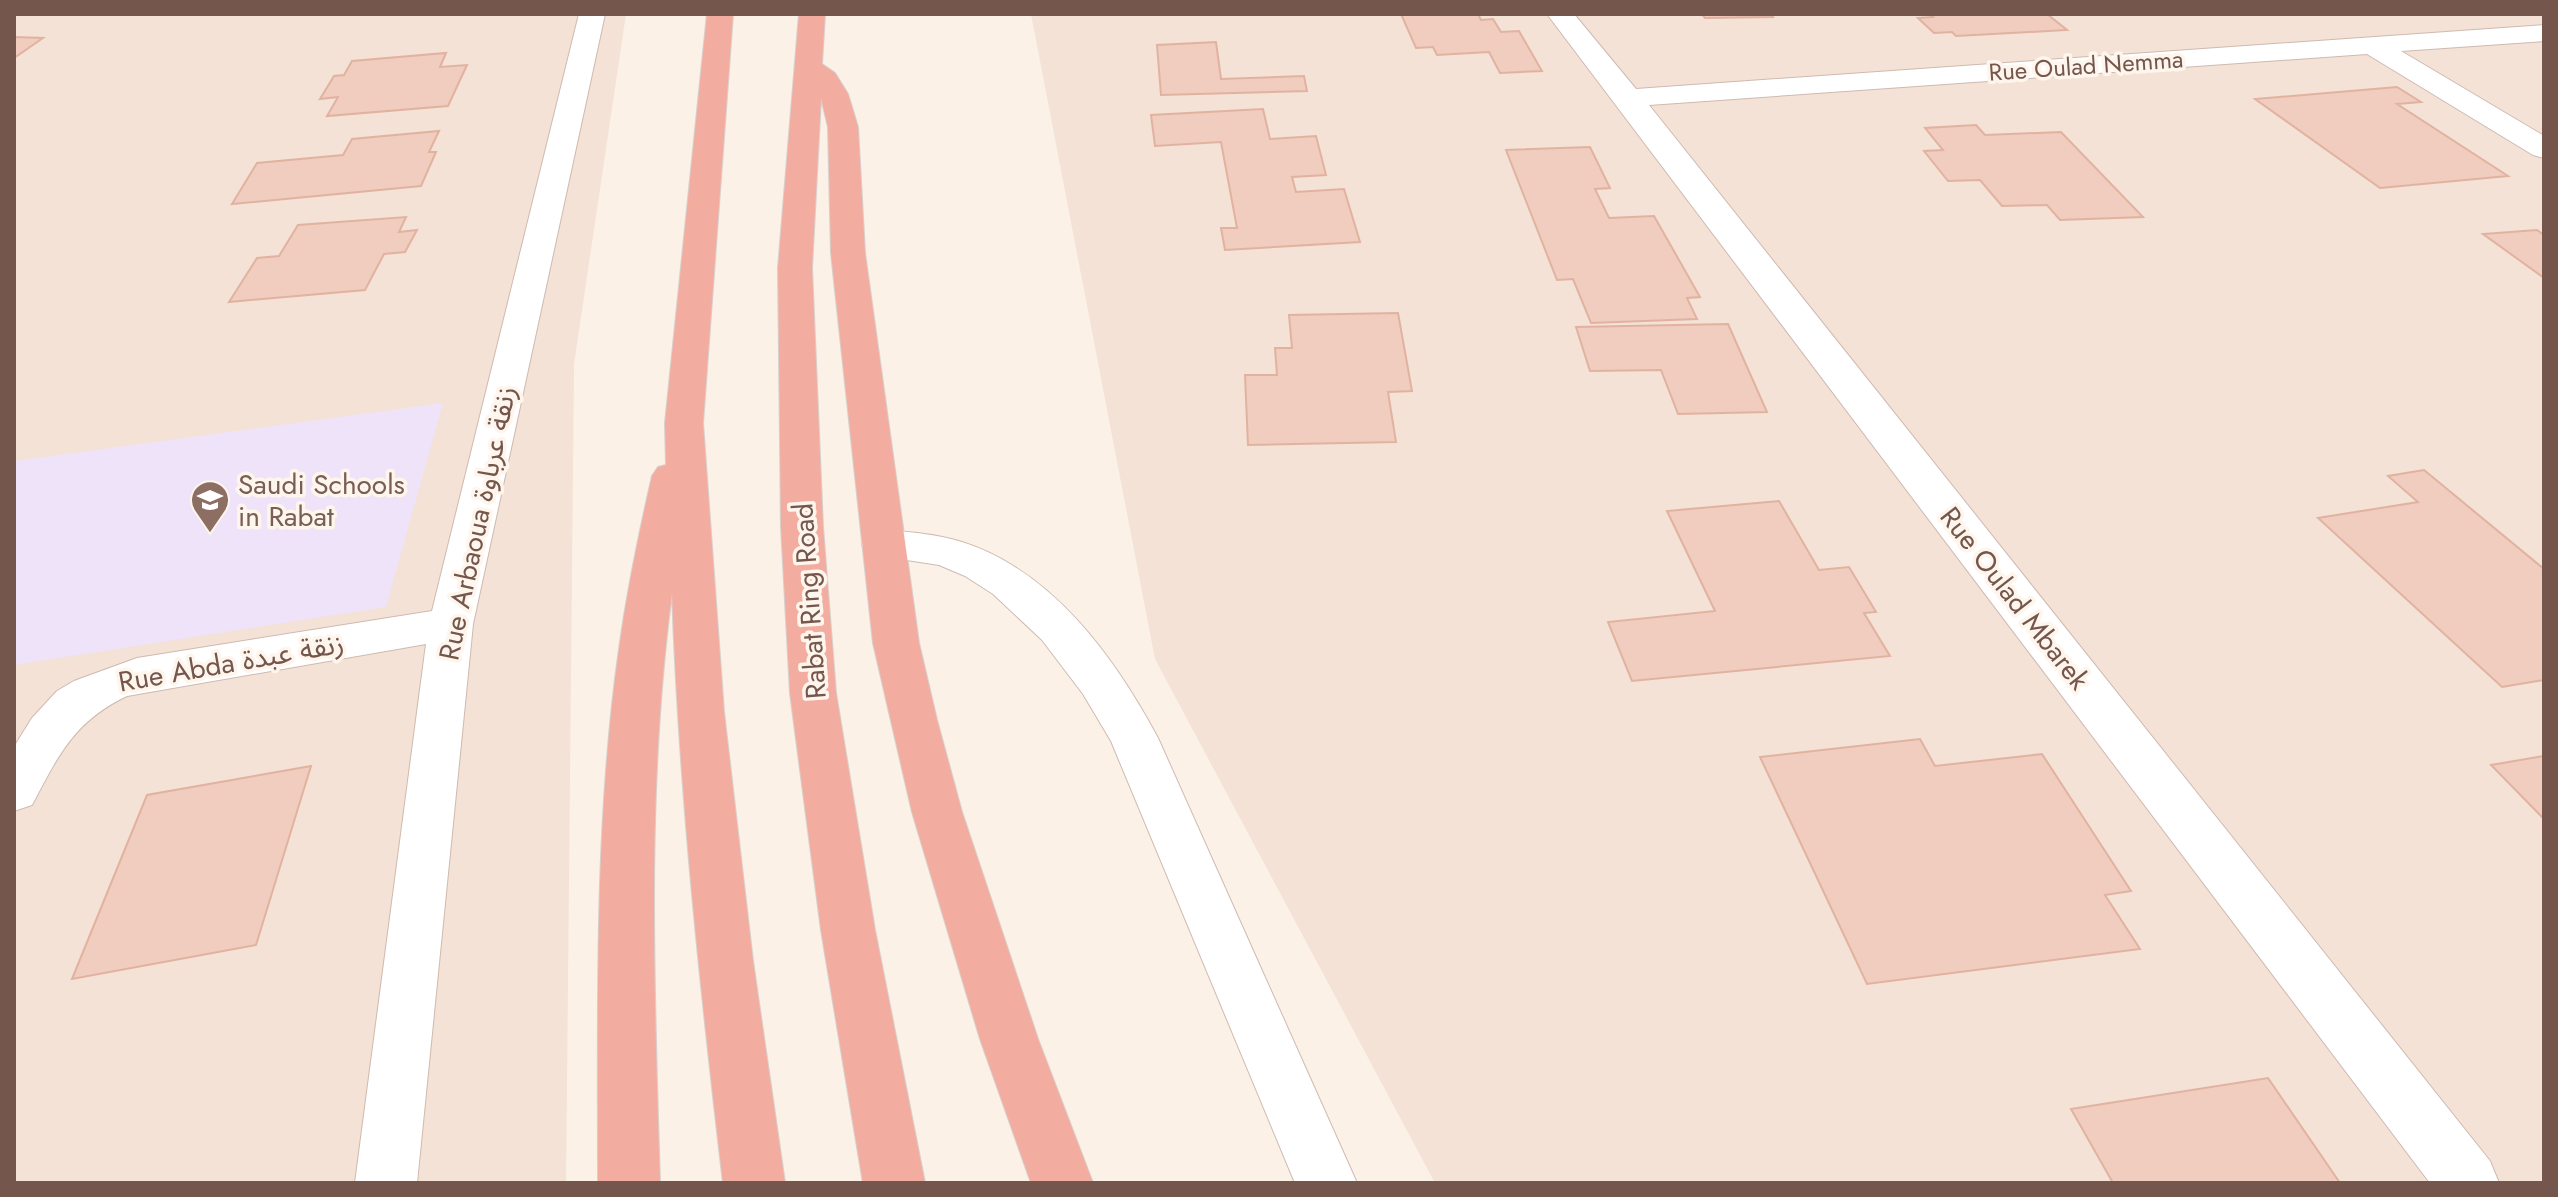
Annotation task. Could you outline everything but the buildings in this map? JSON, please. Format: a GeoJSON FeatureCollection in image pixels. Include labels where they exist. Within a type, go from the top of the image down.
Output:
{"type":"FeatureCollection","features":[{"type":"Feature","properties":{"kind":"highway"},"geometry":{"type":"LineString","coordinates":[[629,1183],[625,875],[630,762],[651,574],[684,423],[720,14]]}},
{"type":"Feature","properties":{"kind":"highway","name":"Rabat Ring Road"},"geometry":{"type":"LineString","coordinates":[[812,14],[795,268],[802,527],[812,678],[848,930],[894,1183]]}},
{"type":"Feature","properties":{"kind":"highway"},"geometry":{"type":"LineString","coordinates":[[807,65],[825,79],[834,94],[843,127],[848,253],[896,643],[937,812],[1009,1039],[1062,1183]]}},
{"type":"Feature","properties":{"kind":"highway"},"geometry":{"type":"LineString","coordinates":[[684,423],[700,712],[725,961],[754,1183]]}},
{"type":"Feature","properties":{"kind":"street","name":"Rue Arbaoua زنقة عرباوة"},"geometry":{"type":"LineString","coordinates":[[386,1183],[451,624],[592,14]]}},
{"type":"Feature","properties":{"kind":"street","name":"Rue Oulad Mbarek"},"geometry":{"type":"LineString","coordinates":[[1560,14],[2468,1183]]}},
{"type":"Feature","properties":{"kind":"street","name":"Rue Oulad Nemma"},"geometry":{"type":"LineString","coordinates":[[1628,98],[2544,33]]}},
{"type":"Feature","properties":{"kind":"street"},"geometry":{"type":"LineString","coordinates":[[2373,46],[2544,149]]}},
{"type":"Feature","properties":{"kind":"street"},"geometry":{"type":"LineString","coordinates":[[883,544],[949,553],[982,567],[1011,586],[1079,652],[1108,692],[1134,738],[1326,1183]]}},
{"type":"Feature","properties":{"kind":"street","name":"Rue Abda زنقة عبدة"},"geometry":{"type":"LineString","coordinates":[[14,791],[61,715],[78,698],[106,684],[137,675],[451,624]]}},
{"type":"Feature","properties":{"kind":"shaded area"},"geometry":{"type":"Polygon","coordinates":[[[14,14],[626,14],[574,364],[566,1183],[14,1183],[14,14]]]}},
{"type":"Feature","properties":{"kind":"shaded area"},"geometry":{"type":"Polygon","coordinates":[[[1031,14],[2544,14],[2544,1183],[1435,1183],[1155,659],[1031,14]]]}},
{"type":"Feature","properties":{"kind":"shaded area","name":"Saudi Schools in Rabat"},"geometry":{"type":"Polygon","coordinates":[[[443,403],[386,607],[14,665],[14,461],[443,403]]]}},
{"type":"Feature","properties":{"kind":"place","name":"Saudi Schools in Rabat"},"geometry":{"type":"Point","coordinates":[210,534]}}]}
